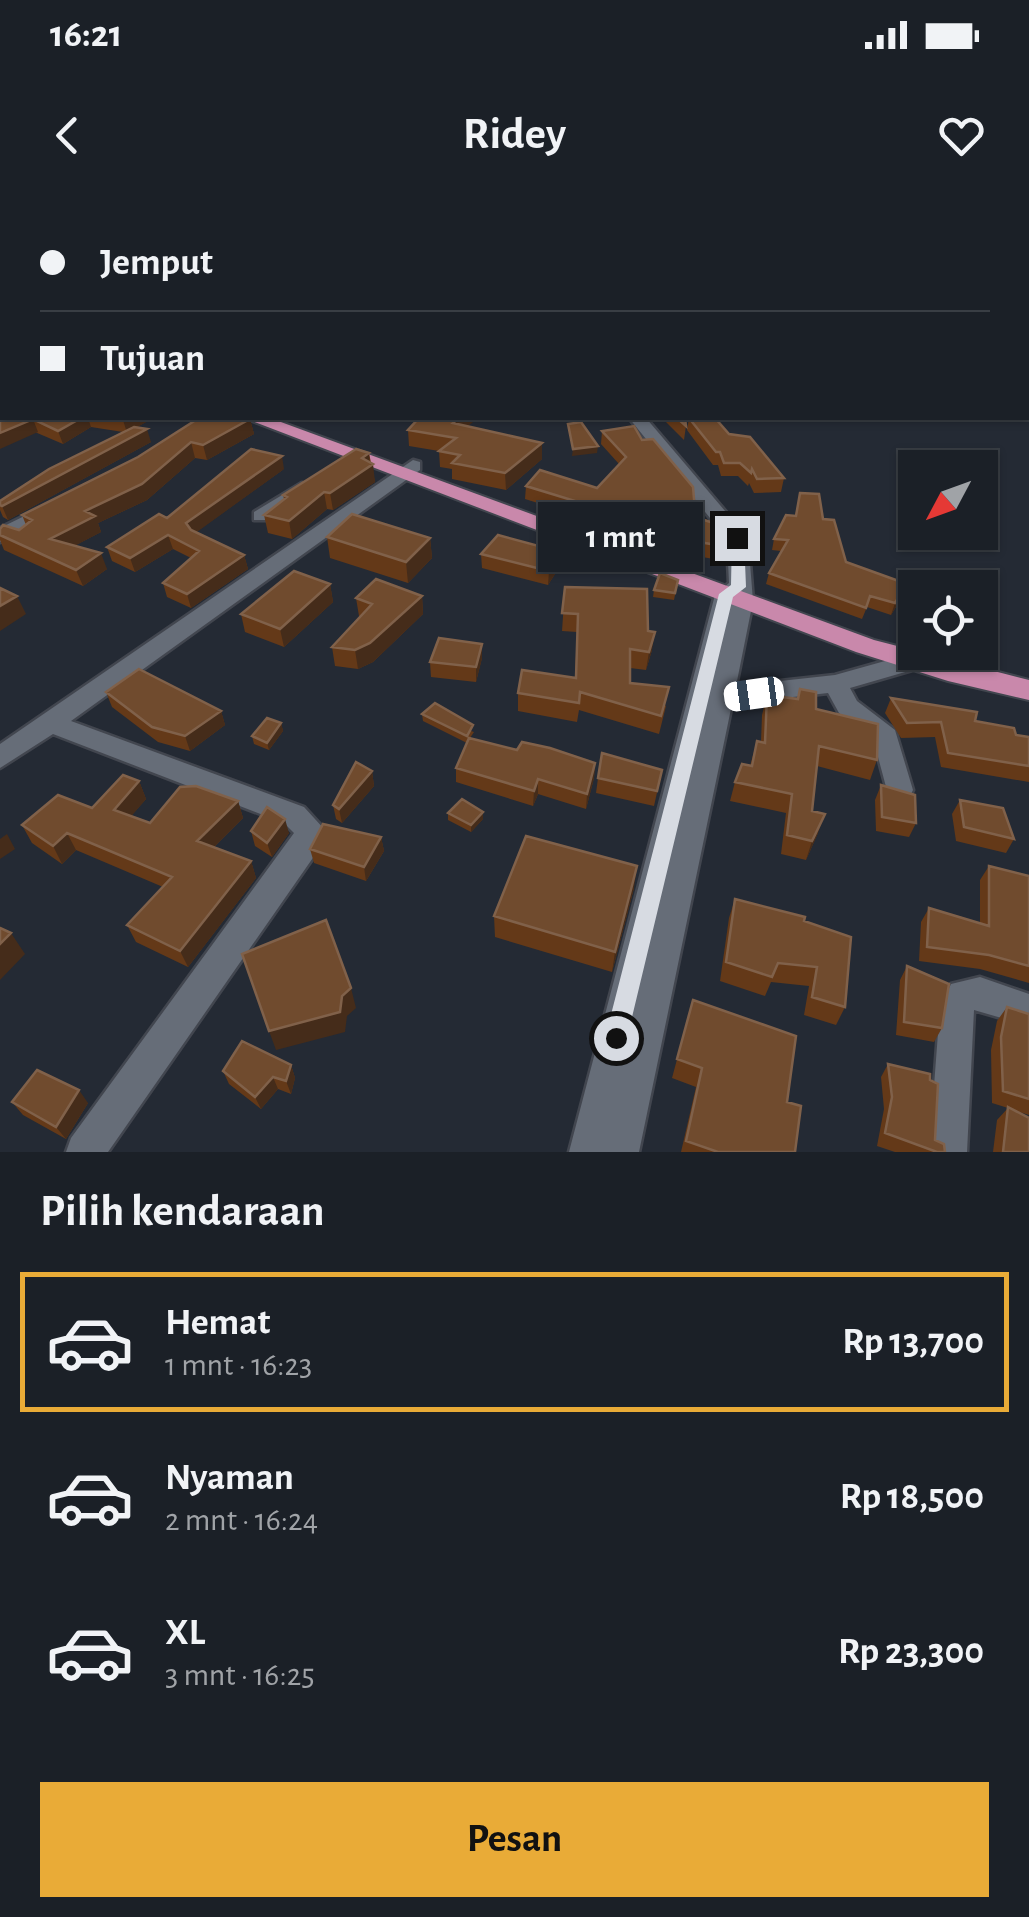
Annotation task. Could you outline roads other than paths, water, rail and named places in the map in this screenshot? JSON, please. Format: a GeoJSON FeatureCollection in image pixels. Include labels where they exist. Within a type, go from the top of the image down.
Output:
{"type":"FeatureCollection","features":[{"type":"Feature","properties":{"kind":"highway"},"geometry":{"type":"LineString","coordinates":[[259,420],[409,469]]}},
{"type":"Feature","properties":{"kind":"highway"},"geometry":{"type":"LineString","coordinates":[[283,420],[736,594],[898,647]]}},
{"type":"Feature","properties":{"kind":"highway"},"geometry":{"type":"LineString","coordinates":[[967,670],[1029,690]]}},
{"type":"Feature","properties":{"kind":"highway"},"geometry":{"type":"LineString","coordinates":[[998,670],[1029,676]]}},
{"type":"Feature","properties":{"kind":"street"},"geometry":{"type":"LineString","coordinates":[[588,1152],[736,594],[737,538],[639,420]]}},
{"type":"Feature","properties":{"kind":"street"},"geometry":{"type":"LineString","coordinates":[[261,516],[356,454]]}},
{"type":"Feature","properties":{"kind":"street"},"geometry":{"type":"LineString","coordinates":[[0,758],[174,631],[292,556],[409,469]]}},
{"type":"Feature","properties":{"kind":"street"},"geometry":{"type":"LineString","coordinates":[[0,536],[67,500]]}},
{"type":"Feature","properties":{"kind":"street"},"geometry":{"type":"LineString","coordinates":[[708,698],[836,684],[898,661]]}},
{"type":"Feature","properties":{"kind":"street"},"geometry":{"type":"LineString","coordinates":[[836,684],[848,706],[886,737],[899,790]]}},
{"type":"Feature","properties":{"kind":"street"},"geometry":{"type":"LineString","coordinates":[[620,1152],[708,698]]}},
{"type":"Feature","properties":{"kind":"street"},"geometry":{"type":"LineString","coordinates":[[47,722],[294,814],[310,830],[306,842],[85,1152]]}},
{"type":"Feature","properties":{"kind":"street"},"geometry":{"type":"LineString","coordinates":[[948,1152],[957,1007],[963,995],[980,993],[1029,1010]]}}]}
